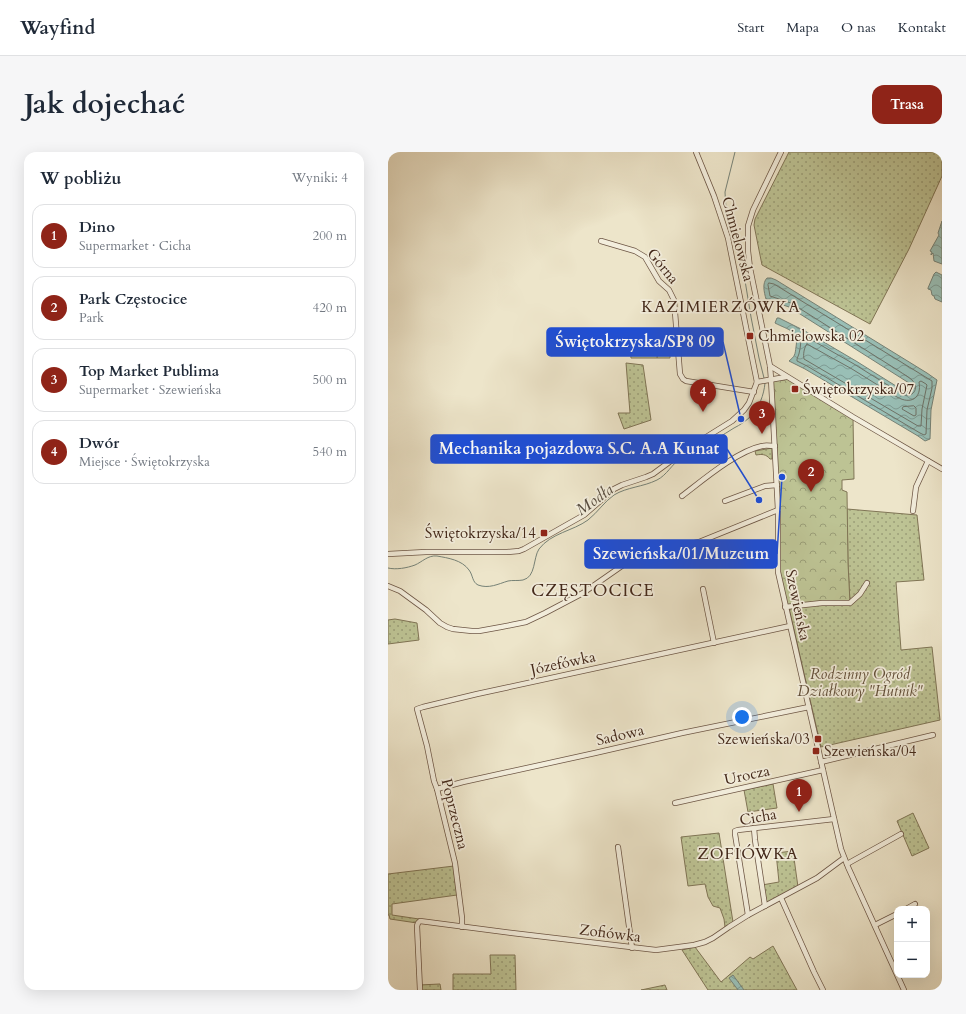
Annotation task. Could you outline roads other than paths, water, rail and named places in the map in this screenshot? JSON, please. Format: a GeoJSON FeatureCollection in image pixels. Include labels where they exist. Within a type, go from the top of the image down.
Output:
{"type":"FeatureCollection","features":[{"type":"Feature","properties":{"kind":"street","name":"Chmielowska"},"geometry":{"type":"LineString","coordinates":[[696,152],[714,196],[728,238],[764,381]]}},
{"type":"Feature","properties":{"kind":"street"},"geometry":{"type":"LineString","coordinates":[[388,554],[519,551],[584,515],[614,489],[653,474],[687,449],[732,421],[744,410],[754,392],[764,381],[770,366],[750,268],[748,226],[753,210],[781,152]]}},
{"type":"Feature","properties":{"kind":"street","name":"Górna"},"geometry":{"type":"LineString","coordinates":[[601,240],[635,251],[645,257],[659,281],[669,290],[674,300],[680,374],[683,379],[686,381],[754,392]]}},
{"type":"Feature","properties":{"kind":"street"},"geometry":{"type":"LineString","coordinates":[[770,366],[786,377],[942,469]]}},
{"type":"Feature","properties":{"kind":"street"},"geometry":{"type":"LineString","coordinates":[[764,381],[786,377]]}},
{"type":"Feature","properties":{"kind":"street","name":"Szewieńska"},"geometry":{"type":"LineString","coordinates":[[764,381],[775,446],[778,510],[777,563],[785,607],[840,846],[844,858],[904,990]]}},
{"type":"Feature","properties":{"kind":"street"},"geometry":{"type":"LineString","coordinates":[[682,496],[738,456],[762,446],[775,446]]}},
{"type":"Feature","properties":{"kind":"street"},"geometry":{"type":"LineString","coordinates":[[913,511],[916,487],[928,461]]}},
{"type":"Feature","properties":{"kind":"street"},"geometry":{"type":"LineString","coordinates":[[725,501],[765,486],[777,485]]}},
{"type":"Feature","properties":{"kind":"street"},"geometry":{"type":"LineString","coordinates":[[388,586],[400,591],[447,627],[472,631],[501,627],[526,622],[545,614],[583,593],[629,561],[644,554],[699,542],[778,510]]}},
{"type":"Feature","properties":{"kind":"street"},"geometry":{"type":"LineString","coordinates":[[785,607],[822,603],[850,603],[860,594],[867,583]]}},
{"type":"Feature","properties":{"kind":"street"},"geometry":{"type":"LineString","coordinates":[[703,589],[714,642]]}},
{"type":"Feature","properties":{"kind":"street","name":"Józefówka"},"geometry":{"type":"LineString","coordinates":[[417,709],[485,692],[790,626]]}},
{"type":"Feature","properties":{"kind":"street","name":"Sadowa"},"geometry":{"type":"LineString","coordinates":[[437,789],[682,733],[809,707]]}},
{"type":"Feature","properties":{"kind":"street","name":"Poprzeczna"},"geometry":{"type":"LineString","coordinates":[[417,709],[455,863],[462,927]]}},
{"type":"Feature","properties":{"kind":"street"},"geometry":{"type":"LineString","coordinates":[[821,762],[933,735]]}},
{"type":"Feature","properties":{"kind":"street","name":"Urocza"},"geometry":{"type":"LineString","coordinates":[[675,803],[823,770]]}},
{"type":"Feature","properties":{"kind":"street","name":"Cicha"},"geometry":{"type":"LineString","coordinates":[[748,916],[735,834],[736,830],[834,819]]}},
{"type":"Feature","properties":{"kind":"street"},"geometry":{"type":"LineString","coordinates":[[754,828],[765,906]]}},
{"type":"Feature","properties":{"kind":"street"},"geometry":{"type":"LineString","coordinates":[[847,864],[901,834]]}},
{"type":"Feature","properties":{"kind":"street"},"geometry":{"type":"LineString","coordinates":[[618,847],[632,948]]}},
{"type":"Feature","properties":{"kind":"street","name":"Zofiówka"},"geometry":{"type":"LineString","coordinates":[[420,990],[418,923],[422,921],[632,948],[656,950],[694,945],[704,942],[765,906],[817,878],[844,858]]}},
{"type":"Feature","properties":{"kind":"street"},"geometry":{"type":"LineString","coordinates":[[781,898],[823,990]]}},
{"type":"Feature","properties":{"kind":"street"},"geometry":{"type":"LineString","coordinates":[[911,906],[915,904]]}},
{"type":"Feature","properties":{"kind":"street"},"geometry":{"type":"LineString","coordinates":[[875,925],[894,916]]}},
{"type":"Feature","properties":{"kind":"water"},"geometry":{"type":"Polygon","coordinates":[[[942,221],[942,264],[934,261],[933,253],[931,255],[932,252],[930,251],[939,235],[938,233],[942,221]]]}},
{"type":"Feature","properties":{"kind":"water"},"geometry":{"type":"Polygon","coordinates":[[[936,272],[942,275],[942,302],[935,299],[931,290],[928,289],[936,272]]]}},
{"type":"Feature","properties":{"kind":"water"},"geometry":{"type":"Polygon","coordinates":[[[767,278],[776,280],[937,380],[931,410],[930,439],[925,441],[805,369],[789,361],[795,354],[796,337],[792,331],[775,323],[777,318],[801,329],[805,329],[804,334],[805,331],[904,391],[908,392],[911,388],[909,383],[789,307],[766,299],[764,285],[767,278]]]}},
{"type":"Feature","properties":{"kind":"water"},"geometry":{"type":"Polygon","coordinates":[[[733,975],[744,990],[738,990],[729,978],[733,975]]]}},
{"type":"Feature","properties":{"kind":"waterway","name":"Modła"},"geometry":{"type":"LineString","coordinates":[[735,152],[725,192],[726,210],[739,244],[751,317],[764,378]]}},
{"type":"Feature","properties":{"kind":"waterway","name":"Modła"},"geometry":{"type":"LineString","coordinates":[[388,568],[398,569],[409,567],[428,558],[437,556],[463,564],[469,570],[478,585],[490,586],[508,581],[523,580],[530,575],[539,549],[550,539],[588,520],[607,501],[619,492],[661,478],[681,458],[747,420],[759,405],[764,392],[765,383]]}},
{"type":"Feature","properties":{"kind":"place","name":"Chmielowska 02"},"geometry":{"type":"Point","coordinates":[750,336]}},
{"type":"Feature","properties":{"kind":"place","name":"Świętokrzyska/07"},"geometry":{"type":"Point","coordinates":[795,389]}},
{"type":"Feature","properties":{"kind":"place","name":"Dwór"},"geometry":{"type":"Point","coordinates":[703,412]}},
{"type":"Feature","properties":{"kind":"place","name":"Świętokrzyska/SP8 09"},"geometry":{"type":"Point","coordinates":[741,419]}},
{"type":"Feature","properties":{"kind":"place","name":"Top Market Publima"},"geometry":{"type":"Point","coordinates":[762,434]}},
{"type":"Feature","properties":{"kind":"place","name":"Szewieńska/01/Muzeum"},"geometry":{"type":"Point","coordinates":[782,477]}},
{"type":"Feature","properties":{"kind":"place","name":"Park Częstocice"},"geometry":{"type":"Point","coordinates":[811,492]}},
{"type":"Feature","properties":{"kind":"place","name":"Mechanika pojazdowa S.C. A.A Kunat"},"geometry":{"type":"Point","coordinates":[759,500]}},
{"type":"Feature","properties":{"kind":"place","name":"Świętokrzyska/14"},"geometry":{"type":"Point","coordinates":[544,533]}},
{"type":"Feature","properties":{"kind":"place","name":"Szewieńska/03"},"geometry":{"type":"Point","coordinates":[818,739]}},
{"type":"Feature","properties":{"kind":"place","name":"Szewieńska/04"},"geometry":{"type":"Point","coordinates":[816,751]}},
{"type":"Feature","properties":{"kind":"place","name":"Dino"},"geometry":{"type":"Point","coordinates":[799,812]}},
{"type":"Feature","properties":{"kind":"district","name":"KAZIMIERZÓWKA"},"geometry":{"type":"Point","coordinates":[721,306]}},
{"type":"Feature","properties":{"kind":"district","name":"CZĘSTOCICE"},"geometry":{"type":"Point","coordinates":[593,590]}},
{"type":"Feature","properties":{"kind":"district","name":"ZOFIÓWKA"},"geometry":{"type":"Point","coordinates":[748,853]}},
{"type":"Feature","properties":{"kind":"park label","name":"Rodzinny Ogród Działkowy \"Hutnik\""},"geometry":{"type":"Point","coordinates":[860,682]}}]}
